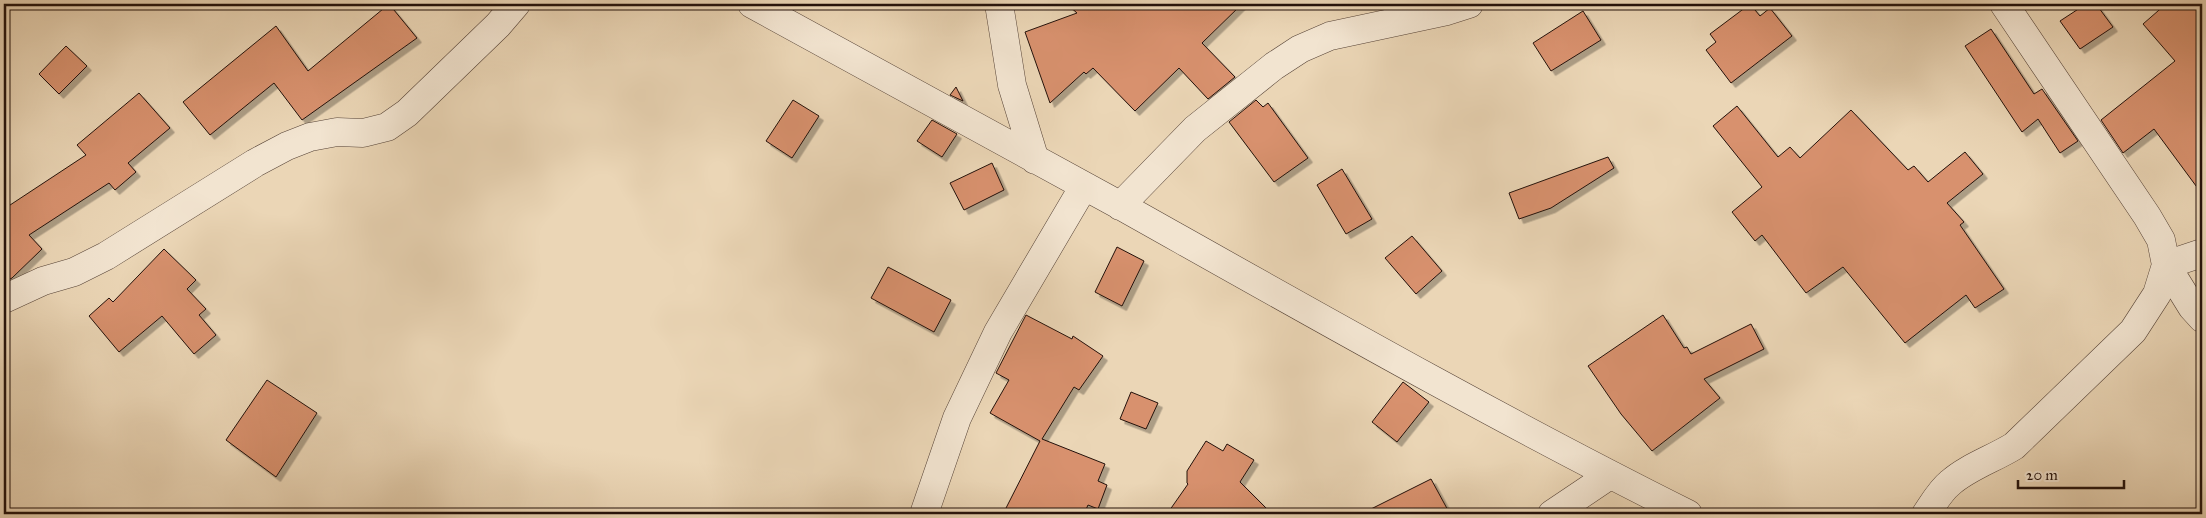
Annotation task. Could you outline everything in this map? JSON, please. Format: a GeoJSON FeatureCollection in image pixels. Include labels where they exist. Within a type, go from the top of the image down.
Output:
{"type":"FeatureCollection","features":[{"type":"Feature","properties":{"kind":"street"},"geometry":{"type":"LineString","coordinates":[[4,299],[43,281],[74,272],[106,256],[255,163],[287,146],[310,137],[337,132],[363,133],[387,127],[407,113],[498,25],[516,4]]}},
{"type":"Feature","properties":{"kind":"street"},"geometry":{"type":"LineString","coordinates":[[752,4],[1084,186],[1398,362],[1610,475],[1688,514]]}},
{"type":"Feature","properties":{"kind":"street"},"geometry":{"type":"LineString","coordinates":[[999,4],[1012,85],[1035,160]]}},
{"type":"Feature","properties":{"kind":"street"},"geometry":{"type":"LineString","coordinates":[[1120,206],[1195,129],[1274,66],[1300,49],[1330,36],[1447,11],[1469,4]]}},
{"type":"Feature","properties":{"kind":"street"},"geometry":{"type":"LineString","coordinates":[[2004,4],[2148,216],[2161,240],[2166,265],[2192,307],[2202,318]]}},
{"type":"Feature","properties":{"kind":"street"},"geometry":{"type":"LineString","coordinates":[[924,514],[958,418],[998,332],[1084,186]]}},
{"type":"Feature","properties":{"kind":"street"},"geometry":{"type":"LineString","coordinates":[[2166,265],[2202,253]]}},
{"type":"Feature","properties":{"kind":"street"},"geometry":{"type":"LineString","coordinates":[[1926,514],[1948,484],[1968,470],[1992,460],[2014,446],[2133,331],[2157,294],[2166,265]]}},
{"type":"Feature","properties":{"kind":"street"},"geometry":{"type":"LineString","coordinates":[[1552,514],[1610,475]]}},
{"type":"Feature","properties":{"kind":"building"},"geometry":{"type":"Polygon","coordinates":[[[389,4],[417,38],[302,120],[274,83],[210,135],[183,102],[276,26],[308,71],[389,4]]]}},
{"type":"Feature","properties":{"kind":"building"},"geometry":{"type":"Polygon","coordinates":[[[1067,4],[1242,4],[1202,43],[1235,77],[1208,99],[1179,68],[1135,111],[1093,68],[1086,74],[1084,72],[1050,103],[1025,32],[1077,13],[1067,4]]]}},
{"type":"Feature","properties":{"kind":"building"},"geometry":{"type":"Polygon","coordinates":[[[1750,4],[1760,16],[1770,8],[1792,36],[1731,83],[1706,50],[1716,42],[1710,34],[1750,4]]]}},
{"type":"Feature","properties":{"kind":"building"},"geometry":{"type":"Polygon","coordinates":[[[2086,4],[2096,4],[2113,27],[2080,49],[2060,21],[2086,4]]]}},
{"type":"Feature","properties":{"kind":"building"},"geometry":{"type":"Polygon","coordinates":[[[2166,4],[2194,4],[2202,13],[2202,194],[2154,129],[2123,153],[2101,120],[2175,61],[2143,24],[2166,4]]]}},
{"type":"Feature","properties":{"kind":"building"},"geometry":{"type":"Polygon","coordinates":[[[1583,11],[1601,40],[1551,71],[1533,43],[1583,11]]]}},
{"type":"Feature","properties":{"kind":"building"},"geometry":{"type":"Polygon","coordinates":[[[1991,29],[2034,94],[2042,89],[2078,141],[2060,153],[2038,119],[2022,132],[1965,46],[1991,29]]]}},
{"type":"Feature","properties":{"kind":"building"},"geometry":{"type":"Polygon","coordinates":[[[66,46],[87,66],[59,94],[39,74],[66,46]]]}},
{"type":"Feature","properties":{"kind":"building"},"geometry":{"type":"Polygon","coordinates":[[[956,87],[963,101],[950,95],[956,87]]]}},
{"type":"Feature","properties":{"kind":"building"},"geometry":{"type":"Polygon","coordinates":[[[139,93],[170,128],[128,163],[136,172],[115,190],[109,183],[29,235],[42,249],[12,278],[4,282],[4,209],[86,155],[77,145],[139,93]]]}},
{"type":"Feature","properties":{"kind":"building"},"geometry":{"type":"Polygon","coordinates":[[[793,100],[819,116],[792,158],[766,141],[793,100]]]}},
{"type":"Feature","properties":{"kind":"building"},"geometry":{"type":"Polygon","coordinates":[[[1256,100],[1263,107],[1268,103],[1308,158],[1274,182],[1229,122],[1256,100]]]}},
{"type":"Feature","properties":{"kind":"building"},"geometry":{"type":"Polygon","coordinates":[[[1737,106],[1778,157],[1790,147],[1800,158],[1851,110],[1908,170],[1914,166],[1928,182],[1965,152],[1983,174],[1947,203],[1964,222],[1960,225],[2004,289],[1975,308],[1966,295],[1905,343],[1843,267],[1806,293],[1762,235],[1755,241],[1732,212],[1762,187],[1713,126],[1737,106]]]}},
{"type":"Feature","properties":{"kind":"building"},"geometry":{"type":"Polygon","coordinates":[[[932,120],[957,134],[942,157],[917,141],[932,120]]]}},
{"type":"Feature","properties":{"kind":"building"},"geometry":{"type":"Polygon","coordinates":[[[1608,157],[1614,168],[1551,208],[1519,219],[1509,193],[1608,157]]]}},
{"type":"Feature","properties":{"kind":"building"},"geometry":{"type":"Polygon","coordinates":[[[992,163],[1004,190],[964,210],[950,183],[992,163]]]}},
{"type":"Feature","properties":{"kind":"building"},"geometry":{"type":"Polygon","coordinates":[[[1342,169],[1372,219],[1346,234],[1317,185],[1342,169]]]}},
{"type":"Feature","properties":{"kind":"building"},"geometry":{"type":"Polygon","coordinates":[[[1412,236],[1442,271],[1416,294],[1385,258],[1412,236]]]}},
{"type":"Feature","properties":{"kind":"building"},"geometry":{"type":"Polygon","coordinates":[[[1117,247],[1144,261],[1122,306],[1095,292],[1117,247]]]}},
{"type":"Feature","properties":{"kind":"building"},"geometry":{"type":"Polygon","coordinates":[[[164,249],[196,280],[187,289],[206,309],[199,315],[216,335],[194,354],[162,316],[119,352],[89,316],[109,298],[113,302],[164,249]]]}},
{"type":"Feature","properties":{"kind":"building"},"geometry":{"type":"Polygon","coordinates":[[[888,267],[951,300],[934,332],[871,298],[888,267]]]}},
{"type":"Feature","properties":{"kind":"building"},"geometry":{"type":"Polygon","coordinates":[[[1026,315],[1072,339],[1073,336],[1103,356],[1079,390],[1074,387],[1042,439],[1105,464],[1098,481],[1107,485],[1098,509],[1088,505],[1084,514],[1003,514],[1040,441],[990,413],[1009,380],[996,373],[1026,315]]]}},
{"type":"Feature","properties":{"kind":"building"},"geometry":{"type":"Polygon","coordinates":[[[1663,315],[1684,348],[1687,347],[1691,354],[1751,324],[1764,349],[1704,379],[1720,398],[1652,451],[1621,414],[1588,366],[1663,315]]]}},
{"type":"Feature","properties":{"kind":"building"},"geometry":{"type":"Polygon","coordinates":[[[267,380],[317,413],[276,477],[226,440],[267,380]]]}},
{"type":"Feature","properties":{"kind":"building"},"geometry":{"type":"Polygon","coordinates":[[[1403,382],[1429,402],[1397,442],[1372,422],[1403,382]]]}},
{"type":"Feature","properties":{"kind":"building"},"geometry":{"type":"Polygon","coordinates":[[[1131,392],[1158,403],[1146,429],[1120,419],[1131,392]]]}},
{"type":"Feature","properties":{"kind":"building"},"geometry":{"type":"Polygon","coordinates":[[[1206,441],[1223,451],[1227,444],[1254,460],[1240,482],[1272,514],[1167,514],[1188,484],[1187,471],[1206,441]]]}},
{"type":"Feature","properties":{"kind":"building"},"geometry":{"type":"Polygon","coordinates":[[[1431,479],[1450,514],[1361,514],[1431,479]]]}}]}
